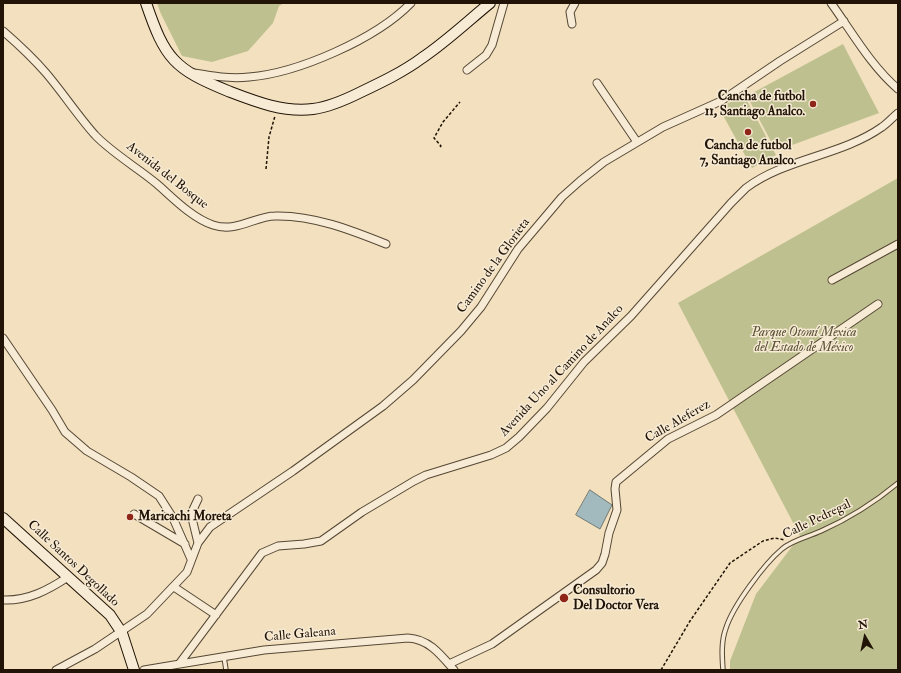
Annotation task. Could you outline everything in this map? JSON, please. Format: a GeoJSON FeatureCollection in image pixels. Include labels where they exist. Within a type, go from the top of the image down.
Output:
{"type":"FeatureCollection","features":[{"type":"Feature","properties":{"kind":"street"},"geometry":{"type":"LineString","coordinates":[[146,3],[168,54],[186,71],[202,80],[251,100],[277,107],[313,109],[345,99],[389,79],[422,58],[490,3]]}},
{"type":"Feature","properties":{"kind":"street"},"geometry":{"type":"LineString","coordinates":[[186,71],[224,78],[249,77],[294,68],[320,59],[355,42],[383,25],[411,3]]}},
{"type":"Feature","properties":{"kind":"street"},"geometry":{"type":"LineString","coordinates":[[467,70],[486,55],[492,45],[504,3]]}},
{"type":"Feature","properties":{"kind":"street"},"geometry":{"type":"LineString","coordinates":[[572,24],[570,12],[575,3]]}},
{"type":"Feature","properties":{"kind":"street"},"geometry":{"type":"LineString","coordinates":[[831,3],[884,76],[898,89]]}},
{"type":"Feature","properties":{"kind":"street","name":"Camino de la Glorieta"},"geometry":{"type":"LineString","coordinates":[[56,670],[95,650],[148,614],[187,572],[198,543],[210,527],[293,472],[382,406],[413,380],[469,322],[518,249],[562,197],[604,162],[663,127],[721,101],[780,61],[844,21]]}},
{"type":"Feature","properties":{"kind":"street","name":"Avenida del Bosque"},"geometry":{"type":"LineString","coordinates":[[3,31],[28,53],[47,74],[96,136],[191,212],[212,225],[234,227],[271,216],[281,216],[322,222],[343,227],[386,244]]}},
{"type":"Feature","properties":{"kind":"street"},"geometry":{"type":"LineString","coordinates":[[597,83],[637,142]]}},
{"type":"Feature","properties":{"kind":"street","name":"Avenida Uno al Camino de Analco"},"geometry":{"type":"LineString","coordinates":[[180,664],[262,553],[278,546],[321,541],[362,512],[414,481],[426,475],[491,455],[506,448],[519,438],[547,408],[584,362],[631,316],[731,203],[746,189],[764,178],[840,149],[866,136],[882,127],[898,113]]}},
{"type":"Feature","properties":{"kind":"street"},"geometry":{"type":"LineString","coordinates":[[832,280],[898,244]]}},
{"type":"Feature","properties":{"kind":"street","name":"Calle Aleferez"},"geometry":{"type":"LineString","coordinates":[[452,667],[492,644],[596,570],[602,563],[608,534],[617,510],[614,488],[616,482],[640,460],[668,439],[716,415],[878,304]]}},
{"type":"Feature","properties":{"kind":"street"},"geometry":{"type":"LineString","coordinates":[[3,338],[52,410],[64,432],[87,451],[132,477],[159,496],[173,518],[191,559]]}},
{"type":"Feature","properties":{"kind":"street"},"geometry":{"type":"LineString","coordinates":[[198,499],[191,514],[198,543]]}},
{"type":"Feature","properties":{"kind":"street"},"geometry":{"type":"LineString","coordinates":[[134,514],[185,544]]}},
{"type":"Feature","properties":{"kind":"street","name":"Calle Santos Degollado"},"geometry":{"type":"LineString","coordinates":[[3,518],[102,607],[122,633],[134,670]]}},
{"type":"Feature","properties":{"kind":"street"},"geometry":{"type":"LineString","coordinates":[[3,600],[25,599],[52,588],[68,577]]}},
{"type":"Feature","properties":{"kind":"street"},"geometry":{"type":"LineString","coordinates":[[174,587],[216,615]]}},
{"type":"Feature","properties":{"kind":"street","name":"Calle Galeana"},"geometry":{"type":"LineString","coordinates":[[144,670],[264,650],[408,638],[420,639],[434,648],[452,667]]}},
{"type":"Feature","properties":{"kind":"lane","name":"Calle Pedregal"},"geometry":{"type":"LineString","coordinates":[[722,670],[722,652],[726,627],[744,593],[782,548],[822,531],[857,512],[898,483]]}},
{"type":"Feature","properties":{"kind":"lane"},"geometry":{"type":"LineString","coordinates":[[224,657],[226,670]]}},
{"type":"Feature","properties":{"kind":"path"},"geometry":{"type":"LineString","coordinates":[[440,147],[442,146],[434,138],[443,122],[460,102]]}},
{"type":"Feature","properties":{"kind":"path"},"geometry":{"type":"LineString","coordinates":[[266,169],[270,137],[277,107]]}},
{"type":"Feature","properties":{"kind":"path"},"geometry":{"type":"LineString","coordinates":[[661,670],[690,621],[730,563],[763,541],[775,538],[794,542]]}},
{"type":"Feature","properties":{"kind":"green space"},"geometry":{"type":"Polygon","coordinates":[[[157,3],[284,3],[279,6],[273,23],[248,51],[212,62],[182,56],[157,3]]]}},
{"type":"Feature","properties":{"kind":"green space","name":"Cancha de futbol 11, Santiago Analco."},"geometry":{"type":"Polygon","coordinates":[[[843,44],[879,113],[776,151],[747,96],[843,44]]]}},
{"type":"Feature","properties":{"kind":"green space","name":"Cancha de futbol 7, Santiago Analco."},"geometry":{"type":"Polygon","coordinates":[[[744,95],[776,155],[752,168],[719,108],[744,95]]]}},
{"type":"Feature","properties":{"kind":"green space","name":"Parque Otomí Mexica del Estado de México"},"geometry":{"type":"Polygon","coordinates":[[[898,178],[898,670],[730,670],[730,661],[756,594],[800,536],[678,303],[898,178]]]}},
{"type":"Feature","properties":{"kind":"water"},"geometry":{"type":"Polygon","coordinates":[[[590,490],[612,505],[600,529],[576,515],[590,490]]]}},
{"type":"Feature","properties":{"kind":"place","name":"Cancha de futbol 11, Santiago Analco."},"geometry":{"type":"Point","coordinates":[813,104]}},
{"type":"Feature","properties":{"kind":"place","name":"Cancha de futbol 7, Santiago Analco."},"geometry":{"type":"Point","coordinates":[748,132]}},
{"type":"Feature","properties":{"kind":"place","name":"Maricachi Moreta"},"geometry":{"type":"Point","coordinates":[130,517]}},
{"type":"Feature","properties":{"kind":"place","name":"Consultorio Del Doctor Vera"},"geometry":{"type":"Point","coordinates":[564,598]}}]}
